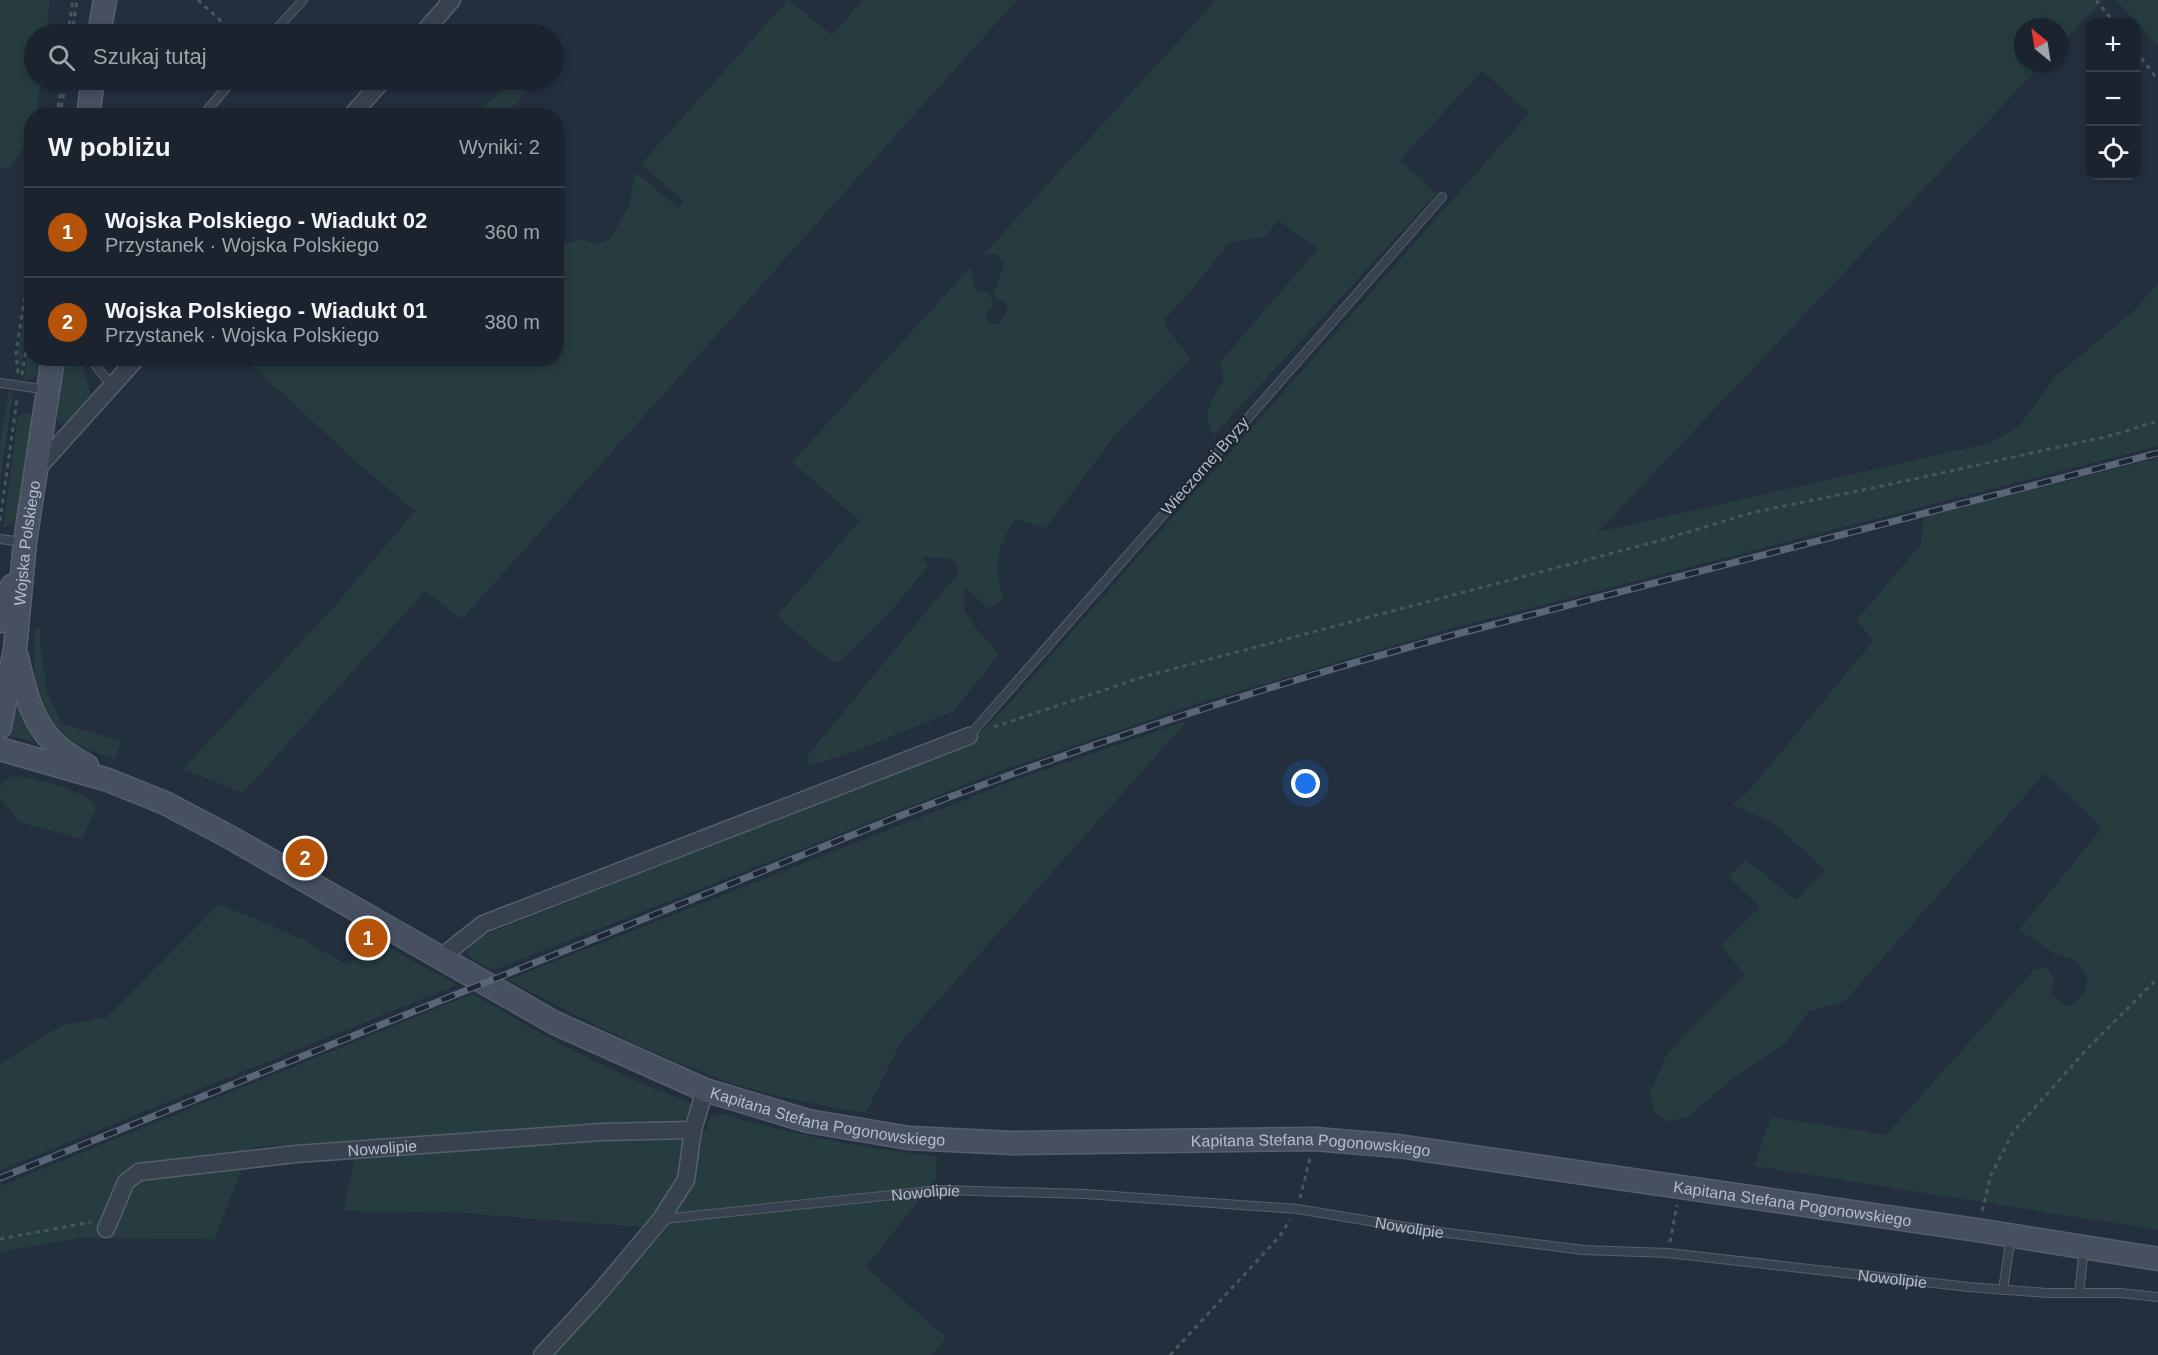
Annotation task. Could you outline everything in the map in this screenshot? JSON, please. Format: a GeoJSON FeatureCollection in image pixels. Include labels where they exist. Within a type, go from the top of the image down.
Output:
{"type":"FeatureCollection","features":[{"type":"Feature","properties":{"kind":"main road"},"geometry":{"type":"LineString","coordinates":[[101,24],[105,0]]}},
{"type":"Feature","properties":{"kind":"main road"},"geometry":{"type":"LineString","coordinates":[[88,108],[91,90]]}},
{"type":"Feature","properties":{"kind":"main road","name":"Wojska Polskiego"},"geometry":{"type":"LineString","coordinates":[[0,728],[15,649],[25,542],[52,366]]}},
{"type":"Feature","properties":{"kind":"main road"},"geometry":{"type":"LineString","coordinates":[[0,621],[25,542]]}},
{"type":"Feature","properties":{"kind":"main road"},"geometry":{"type":"LineString","coordinates":[[15,649],[30,707],[40,726],[55,744],[108,780]]}},
{"type":"Feature","properties":{"kind":"main road"},"geometry":{"type":"LineString","coordinates":[[0,749],[108,780],[165,803],[226,835],[440,958]]}},
{"type":"Feature","properties":{"kind":"main road","name":"Kapitana Stefana Pogonowskiego"},"geometry":{"type":"LineString","coordinates":[[440,958],[555,1023],[705,1090],[808,1121],[909,1138],[1012,1143],[1315,1139],[1398,1146],[1977,1230],[2158,1259]]}},
{"type":"Feature","properties":{"kind":"street"},"geometry":{"type":"LineString","coordinates":[[431,24],[452,0]]}},
{"type":"Feature","properties":{"kind":"street"},"geometry":{"type":"LineString","coordinates":[[358,108],[373,90]]}},
{"type":"Feature","properties":{"kind":"street"},"geometry":{"type":"LineString","coordinates":[[36,469],[130,366]]}},
{"type":"Feature","properties":{"kind":"street"},"geometry":{"type":"LineString","coordinates":[[440,958],[483,924],[969,735]]}},
{"type":"Feature","properties":{"kind":"street"},"geometry":{"type":"LineString","coordinates":[[542,1355],[599,1293],[661,1219],[686,1179],[693,1130],[705,1090]]}},
{"type":"Feature","properties":{"kind":"street","name":"Nowolipie"},"geometry":{"type":"LineString","coordinates":[[110,1221],[126,1182],[139,1172],[296,1154],[602,1132],[693,1130]]}},
{"type":"Feature","properties":{"kind":"lane"},"geometry":{"type":"LineString","coordinates":[[282,24],[303,0]]}},
{"type":"Feature","properties":{"kind":"lane"},"geometry":{"type":"LineString","coordinates":[[209,108],[224,90]]}},
{"type":"Feature","properties":{"kind":"lane","name":"Wieczornej Bryzy"},"geometry":{"type":"LineString","coordinates":[[969,735],[1442,197]]}},
{"type":"Feature","properties":{"kind":"lane"},"geometry":{"type":"LineString","coordinates":[[96,366],[112,386]]}},
{"type":"Feature","properties":{"kind":"lane"},"geometry":{"type":"LineString","coordinates":[[0,383],[49,390]]}},
{"type":"Feature","properties":{"kind":"lane"},"geometry":{"type":"LineString","coordinates":[[0,539],[25,542]]}},
{"type":"Feature","properties":{"kind":"lane","name":"Nowolipie"},"geometry":{"type":"LineString","coordinates":[[661,1219],[940,1190],[1085,1194],[1297,1209],[1424,1230],[1583,1250],[1668,1253],[2003,1290],[2121,1293],[2158,1297]]}},
{"type":"Feature","properties":{"kind":"lane"},"geometry":{"type":"LineString","coordinates":[[2003,1290],[2011,1236]]}},
{"type":"Feature","properties":{"kind":"lane"},"geometry":{"type":"LineString","coordinates":[[2079,1293],[2084,1247]]}},
{"type":"Feature","properties":{"kind":"path"},"geometry":{"type":"LineString","coordinates":[[71,24],[75,0]]}},
{"type":"Feature","properties":{"kind":"path"},"geometry":{"type":"LineString","coordinates":[[198,0],[224,24]]}},
{"type":"Feature","properties":{"kind":"path"},"geometry":{"type":"LineString","coordinates":[[2096,0],[2111,18]]}},
{"type":"Feature","properties":{"kind":"path"},"geometry":{"type":"LineString","coordinates":[[2140,56],[2158,80]]}},
{"type":"Feature","properties":{"kind":"path"},"geometry":{"type":"LineString","coordinates":[[59,108],[62,90]]}},
{"type":"Feature","properties":{"kind":"path"},"geometry":{"type":"LineString","coordinates":[[19,386],[16,353],[24,303]]}},
{"type":"Feature","properties":{"kind":"path"},"geometry":{"type":"LineString","coordinates":[[0,520],[24,358]]}},
{"type":"Feature","properties":{"kind":"path"},"geometry":{"type":"LineString","coordinates":[[969,735],[1146,676],[1658,541],[1755,512],[2109,436],[2158,421]]}},
{"type":"Feature","properties":{"kind":"path"},"geometry":{"type":"LineString","coordinates":[[1977,1230],[1991,1175],[2013,1132],[2088,1048],[2158,978]]}},
{"type":"Feature","properties":{"kind":"path"},"geometry":{"type":"LineString","coordinates":[[1170,1355],[1279,1237],[1297,1209],[1315,1139]]}},
{"type":"Feature","properties":{"kind":"path"},"geometry":{"type":"LineString","coordinates":[[1668,1253],[1680,1186]]}},
{"type":"Feature","properties":{"kind":"path"},"geometry":{"type":"LineString","coordinates":[[0,1239],[110,1221]]}},
{"type":"Feature","properties":{"kind":"green space"},"geometry":{"type":"Polygon","coordinates":[[[0,0],[50,0],[47,24],[24,24],[24,90],[40,90],[37,108],[24,108],[24,145],[12,166],[0,170],[0,0]]]}},
{"type":"Feature","properties":{"kind":"green space"},"geometry":{"type":"Polygon","coordinates":[[[788,0],[832,35],[863,0],[1017,0],[462,619],[425,591],[243,793],[183,769],[332,609],[415,511],[353,459],[253,366],[564,366],[564,242],[566,244],[582,239],[596,245],[610,239],[628,208],[636,172],[678,208],[683,201],[641,164],[788,0]]]}},
{"type":"Feature","properties":{"kind":"green space"},"geometry":{"type":"Polygon","coordinates":[[[1216,0],[2103,0],[2068,37],[2068,18],[2014,18],[2014,72],[2034,72],[1598,532],[1990,443],[2020,425],[2055,377],[2138,307],[2158,282],[2158,446],[1453,628],[1192,705],[997,772],[494,970],[476,961],[469,955],[468,950],[475,939],[970,742],[1007,706],[1529,113],[1482,71],[1400,160],[1436,194],[1214,435],[1208,420],[1208,413],[1212,400],[1224,379],[1220,362],[1318,249],[1278,220],[1266,236],[1229,243],[1164,320],[1165,325],[1190,359],[1116,434],[1046,528],[1016,519],[1004,538],[998,557],[998,577],[1004,599],[989,608],[964,587],[964,609],[975,627],[999,654],[954,711],[848,754],[808,766],[808,755],[959,572],[953,559],[921,556],[928,566],[887,616],[838,663],[821,654],[777,616],[860,521],[792,462],[970,268],[976,291],[989,293],[994,305],[985,316],[988,324],[999,324],[1008,308],[1004,300],[997,300],[994,293],[1004,263],[996,254],[984,254],[1216,0]]]}},
{"type":"Feature","properties":{"kind":"green space"},"geometry":{"type":"Polygon","coordinates":[[[2116,0],[2158,0],[2158,46],[2140,26],[2140,18],[2132,18],[2116,0]]]}},
{"type":"Feature","properties":{"kind":"green space"},"geometry":{"type":"Polygon","coordinates":[[[501,90],[527,90],[512,108],[484,108],[501,90]]]}},
{"type":"Feature","properties":{"kind":"green space"},"geometry":{"type":"Polygon","coordinates":[[[24,317],[24,344],[20,372],[18,352],[24,317]]]}},
{"type":"Feature","properties":{"kind":"green space"},"geometry":{"type":"Polygon","coordinates":[[[26,366],[42,366],[41,373],[24,381],[26,366]]]}},
{"type":"Feature","properties":{"kind":"green space"},"geometry":{"type":"Polygon","coordinates":[[[61,366],[84,366],[84,374],[91,393],[89,402],[68,423],[59,423],[58,409],[55,408],[61,366]]]}},
{"type":"Feature","properties":{"kind":"green space"},"geometry":{"type":"Polygon","coordinates":[[[8,392],[13,392],[0,482],[0,446],[8,392]]]}},
{"type":"Feature","properties":{"kind":"green space"},"geometry":{"type":"Polygon","coordinates":[[[24,413],[35,415],[19,516],[3,528],[18,417],[24,413]]]}},
{"type":"Feature","properties":{"kind":"green space"},"geometry":{"type":"Polygon","coordinates":[[[2158,458],[2158,1230],[1754,1166],[1771,1117],[1886,1135],[2033,971],[2046,966],[2054,980],[2051,994],[2067,1007],[2084,994],[2088,976],[2074,960],[2052,952],[2019,930],[2102,828],[2045,773],[1845,1001],[1809,1011],[1787,1042],[1730,1081],[1689,1116],[1668,1122],[1654,1112],[1650,1093],[1667,1054],[1745,975],[1721,946],[1760,907],[1728,877],[1746,860],[1796,900],[1825,870],[1775,824],[1732,804],[1749,791],[1873,641],[1857,620],[1921,544],[1924,517],[2158,458]]]}},
{"type":"Feature","properties":{"kind":"green space"},"geometry":{"type":"Polygon","coordinates":[[[41,625],[40,640],[47,693],[62,724],[122,741],[115,759],[70,741],[53,727],[45,715],[37,688],[34,659],[34,630],[41,625]]]}},
{"type":"Feature","properties":{"kind":"green space"},"geometry":{"type":"Polygon","coordinates":[[[16,704],[34,742],[7,735],[16,704]]]}},
{"type":"Feature","properties":{"kind":"green space"},"geometry":{"type":"Polygon","coordinates":[[[1187,721],[901,1042],[866,1113],[776,1095],[723,1080],[614,1034],[508,980],[1015,780],[1187,721]]]}},
{"type":"Feature","properties":{"kind":"green space"},"geometry":{"type":"Polygon","coordinates":[[[15,776],[60,786],[92,802],[96,808],[82,839],[20,822],[0,798],[2,783],[15,776]]]}},
{"type":"Feature","properties":{"kind":"green space"},"geometry":{"type":"Polygon","coordinates":[[[219,904],[302,939],[347,965],[380,943],[457,985],[0,1170],[0,1064],[62,1025],[106,1018],[219,904]]]}},
{"type":"Feature","properties":{"kind":"green space"},"geometry":{"type":"Polygon","coordinates":[[[472,994],[584,1056],[636,1081],[689,1102],[693,1105],[691,1116],[681,1121],[678,1137],[699,1135],[708,1128],[708,1121],[713,1116],[722,1114],[829,1140],[937,1156],[936,1178],[866,1267],[946,1338],[932,1355],[552,1355],[666,1229],[448,1212],[344,1211],[358,1140],[254,1147],[244,1164],[214,1239],[81,1238],[0,1252],[0,1186],[472,994]]]}},
{"type":"Feature","properties":{"kind":"railway"},"geometry":{"type":"LineString","coordinates":[[0,1178],[897,817],[1105,741],[1315,674],[1457,634],[2158,453]]}},
{"type":"Feature","properties":{"kind":"place","name":"Wojska Polskiego - Wiadukt 01"},"geometry":{"type":"Point","coordinates":[305,858]}},
{"type":"Feature","properties":{"kind":"place","name":"Wojska Polskiego - Wiadukt 02"},"geometry":{"type":"Point","coordinates":[368,938]}}]}
